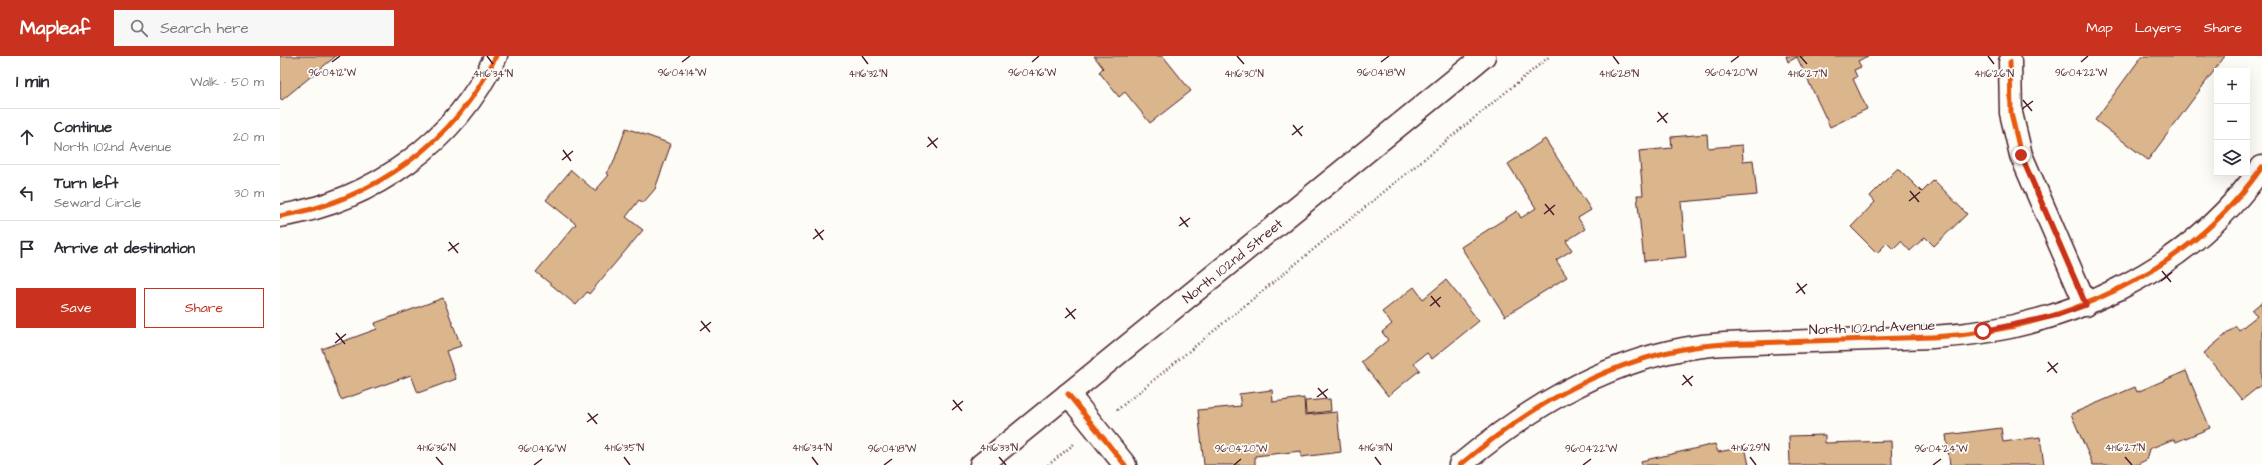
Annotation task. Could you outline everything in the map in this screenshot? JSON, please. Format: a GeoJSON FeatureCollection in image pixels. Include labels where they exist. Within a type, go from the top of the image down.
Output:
{"type":"FeatureCollection","features":[{"type":"Feature","properties":{"kind":"street"},"geometry":{"type":"LineString","coordinates":[[280,216],[297,213],[337,201],[366,190],[404,166],[438,139],[470,103],[487,76],[496,56]]}},
{"type":"Feature","properties":{"kind":"street","name":"North 102nd Street"},"geometry":{"type":"LineString","coordinates":[[980,465],[1484,56]]}},
{"type":"Feature","properties":{"kind":"street"},"geometry":{"type":"LineString","coordinates":[[2010,62],[2011,113],[2021,155],[2086,305]]}},
{"type":"Feature","properties":{"kind":"street","name":"North 102nd Avenue"},"geometry":{"type":"LineString","coordinates":[[1460,465],[1511,424],[1558,395],[1623,365],[1655,356],[1683,349],[1736,343],[1935,337],[1983,331],[2058,315],[2086,305],[2147,273],[2198,237],[2230,204],[2262,167]]}},
{"type":"Feature","properties":{"kind":"street"},"geometry":{"type":"LineString","coordinates":[[1068,394],[1125,465]]}},
{"type":"Feature","properties":{"kind":"path"},"geometry":{"type":"LineString","coordinates":[[1048,465],[1550,56]]}},
{"type":"Feature","properties":{"kind":"building"},"geometry":{"type":"Polygon","coordinates":[[[280,56],[336,56],[282,100],[280,98],[280,56]]]}},
{"type":"Feature","properties":{"kind":"building"},"geometry":{"type":"Polygon","coordinates":[[[1094,56],[1163,56],[1191,91],[1150,123],[1125,92],[1119,97],[1099,72],[1103,68],[1094,56]]]}},
{"type":"Feature","properties":{"kind":"building"},"geometry":{"type":"Polygon","coordinates":[[[1786,56],[1868,56],[1858,61],[1861,67],[1854,70],[1857,77],[1853,79],[1867,109],[1830,127],[1797,57],[1788,62],[1786,56]]]}},
{"type":"Feature","properties":{"kind":"building"},"geometry":{"type":"Polygon","coordinates":[[[2142,56],[2225,56],[2216,68],[2214,68],[2214,71],[2148,160],[2095,120],[2142,56]]]}},
{"type":"Feature","properties":{"kind":"building"},"geometry":{"type":"Polygon","coordinates":[[[626,128],[671,144],[655,189],[643,203],[639,200],[626,217],[643,230],[589,294],[587,292],[576,305],[536,272],[576,224],[546,200],[571,170],[595,191],[609,175],[606,173],[613,164],[626,128]]]}},
{"type":"Feature","properties":{"kind":"building"},"geometry":{"type":"Polygon","coordinates":[[[1707,134],[1708,148],[1742,145],[1743,161],[1753,160],[1757,195],[1681,202],[1686,257],[1644,261],[1637,195],[1643,195],[1639,151],[1672,148],[1671,137],[1707,134]]]}},
{"type":"Feature","properties":{"kind":"building"},"geometry":{"type":"Polygon","coordinates":[[[1545,139],[1591,210],[1578,218],[1585,229],[1566,241],[1572,250],[1556,260],[1567,277],[1505,316],[1461,247],[1517,211],[1521,218],[1536,208],[1508,164],[1545,139]]]}},
{"type":"Feature","properties":{"kind":"building"},"geometry":{"type":"Polygon","coordinates":[[[1898,168],[1922,192],[1934,180],[1967,214],[1934,246],[1925,237],[1910,251],[1901,241],[1893,249],[1887,243],[1877,253],[1851,227],[1875,202],[1870,196],[1898,168]]]}},
{"type":"Feature","properties":{"kind":"building"},"geometry":{"type":"Polygon","coordinates":[[[1446,280],[1479,321],[1432,359],[1427,353],[1414,363],[1420,370],[1388,396],[1361,362],[1388,340],[1382,332],[1392,324],[1382,312],[1414,287],[1423,299],[1446,280]]]}},
{"type":"Feature","properties":{"kind":"building"},"geometry":{"type":"Polygon","coordinates":[[[443,298],[461,346],[446,351],[456,379],[418,393],[411,375],[341,400],[322,349],[377,329],[375,323],[443,298]]]}},
{"type":"Feature","properties":{"kind":"building"},"geometry":{"type":"Polygon","coordinates":[[[2262,302],[2262,384],[2242,400],[2204,353],[2236,326],[2239,330],[2257,316],[2252,310],[2262,302]]]}},
{"type":"Feature","properties":{"kind":"building"},"geometry":{"type":"Polygon","coordinates":[[[2186,371],[2210,428],[2176,442],[2174,439],[2149,449],[2146,460],[2136,465],[2093,465],[2071,414],[2135,387],[2137,392],[2186,371]]]}},
{"type":"Feature","properties":{"kind":"building"},"geometry":{"type":"Polygon","coordinates":[[[1272,390],[1273,402],[1304,398],[1305,415],[1337,412],[1341,452],[1301,457],[1301,451],[1255,456],[1255,465],[1204,465],[1198,410],[1241,406],[1239,394],[1272,390]]]}},
{"type":"Feature","properties":{"kind":"building"},"geometry":{"type":"Polygon","coordinates":[[[1330,399],[1331,411],[1306,414],[1305,401],[1330,399]]]}},
{"type":"Feature","properties":{"kind":"building"},"geometry":{"type":"Polygon","coordinates":[[[2001,428],[2003,442],[2040,437],[2044,465],[1950,465],[1946,435],[2001,428]]]}},
{"type":"Feature","properties":{"kind":"building"},"geometry":{"type":"Polygon","coordinates":[[[1825,435],[1825,443],[1891,441],[1892,465],[1790,465],[1789,436],[1825,435]]]}},
{"type":"Feature","properties":{"kind":"building"},"geometry":{"type":"Polygon","coordinates":[[[1715,444],[1718,452],[1745,447],[1749,465],[1642,465],[1641,461],[1715,444]]]}},
{"type":"Feature","properties":{"kind":"cycle path"},"geometry":{"type":"LineString","coordinates":[[280,216],[314,208],[347,197],[379,181],[408,162],[435,140],[458,115],[479,87],[496,56]]}},
{"type":"Feature","properties":{"kind":"cycle path"},"geometry":{"type":"LineString","coordinates":[[2010,62],[2011,113],[2021,155],[2086,305]]}},
{"type":"Feature","properties":{"kind":"cycle path"},"geometry":{"type":"LineString","coordinates":[[1460,465],[1511,426],[1564,392],[1592,378],[1652,356],[1683,349],[1719,344],[1932,337],[1980,332],[2027,323],[2073,309],[2117,290],[2159,266],[2197,237],[2232,204],[2262,167]]}},
{"type":"Feature","properties":{"kind":"cycle path"},"geometry":{"type":"LineString","coordinates":[[1068,394],[1125,465]]}},
{"type":"Feature","properties":{"kind":"route"},"geometry":{"type":"LineString","coordinates":[[1983,331],[2058,315],[2086,305],[2021,155]]}}]}
